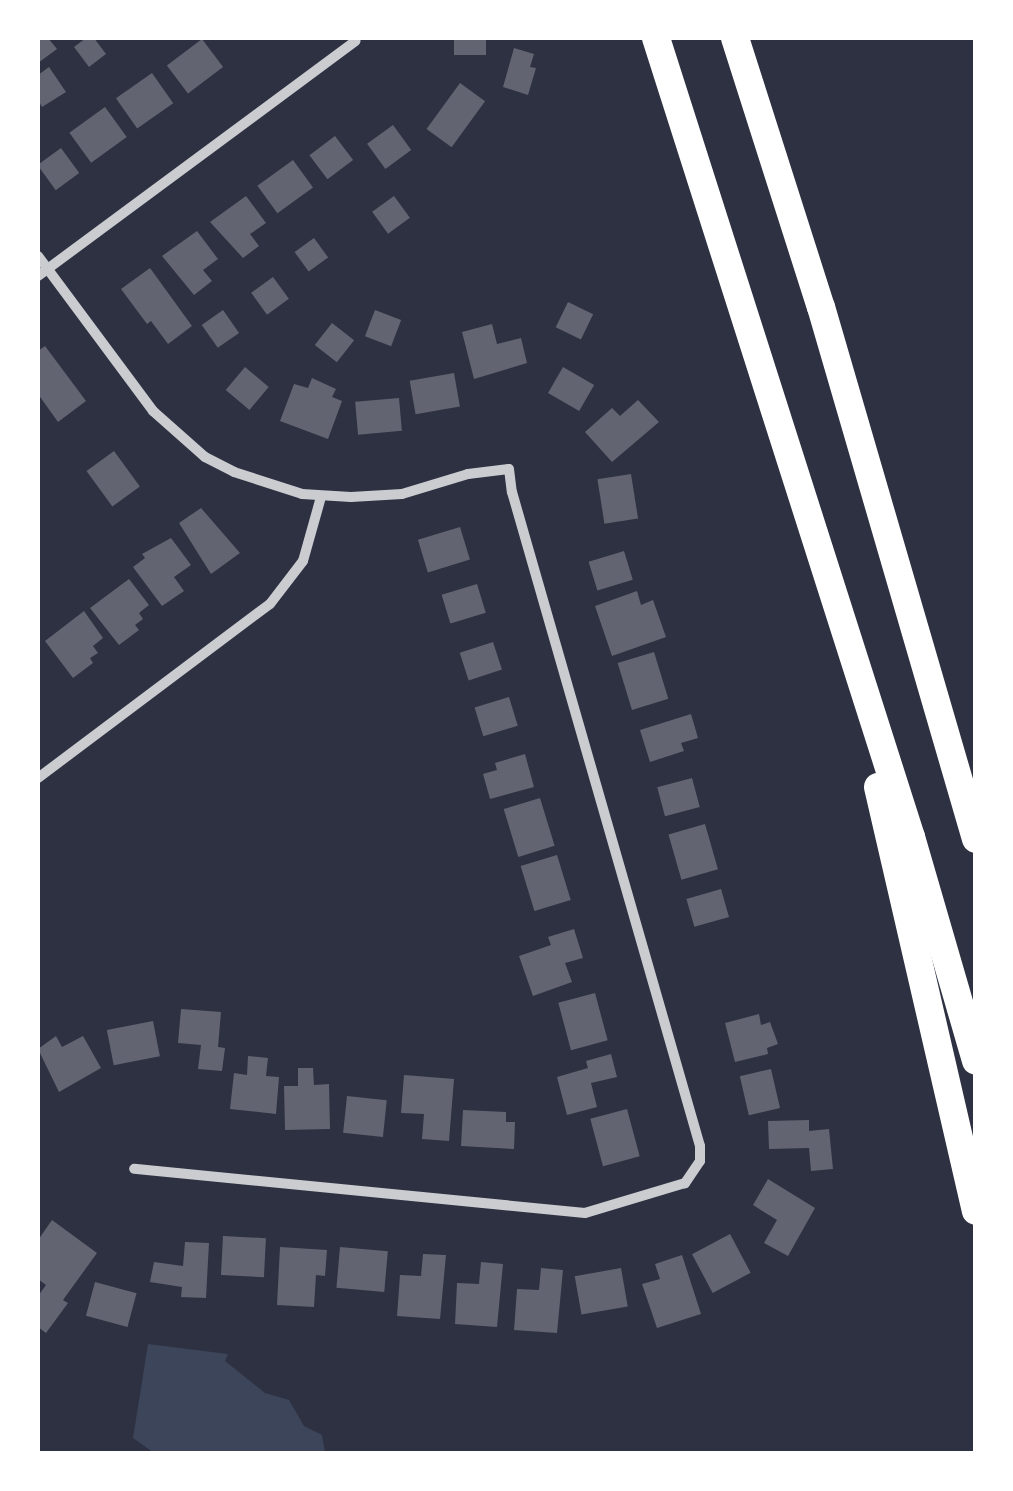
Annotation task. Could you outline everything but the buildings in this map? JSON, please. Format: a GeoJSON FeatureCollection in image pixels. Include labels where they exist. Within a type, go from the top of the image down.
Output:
{"type":"FeatureCollection","features":[{"type":"Feature","properties":{"kind":"highway"},"geometry":{"type":"LineString","coordinates":[[656,38],[911,837],[976,1060]]}},
{"type":"Feature","properties":{"kind":"highway"},"geometry":{"type":"LineString","coordinates":[[735,38],[822,306],[976,838]]}},
{"type":"Feature","properties":{"kind":"highway"},"geometry":{"type":"LineString","coordinates":[[844,630],[976,1211]]}},
{"type":"Feature","properties":{"kind":"street"},"geometry":{"type":"LineString","coordinates":[[42,272],[356,41]]}},
{"type":"Feature","properties":{"kind":"street"},"geometry":{"type":"LineString","coordinates":[[38,256],[42,272],[134,389],[177,435],[234,472],[322,498],[402,494],[468,474],[509,469],[520,521],[696,1127],[700,1161],[694,1174],[672,1190],[585,1213],[134,1169]]}},
{"type":"Feature","properties":{"kind":"street"},"geometry":{"type":"LineString","coordinates":[[38,778],[270,604],[303,561],[322,498]]}},
{"type":"Feature","properties":{"kind":"shaded area"},"geometry":{"type":"Polygon","coordinates":[[[148,1344],[228,1354],[225,1361],[265,1393],[289,1400],[304,1426],[322,1435],[325,1453],[154,1453],[133,1438],[148,1344]]]}}]}
